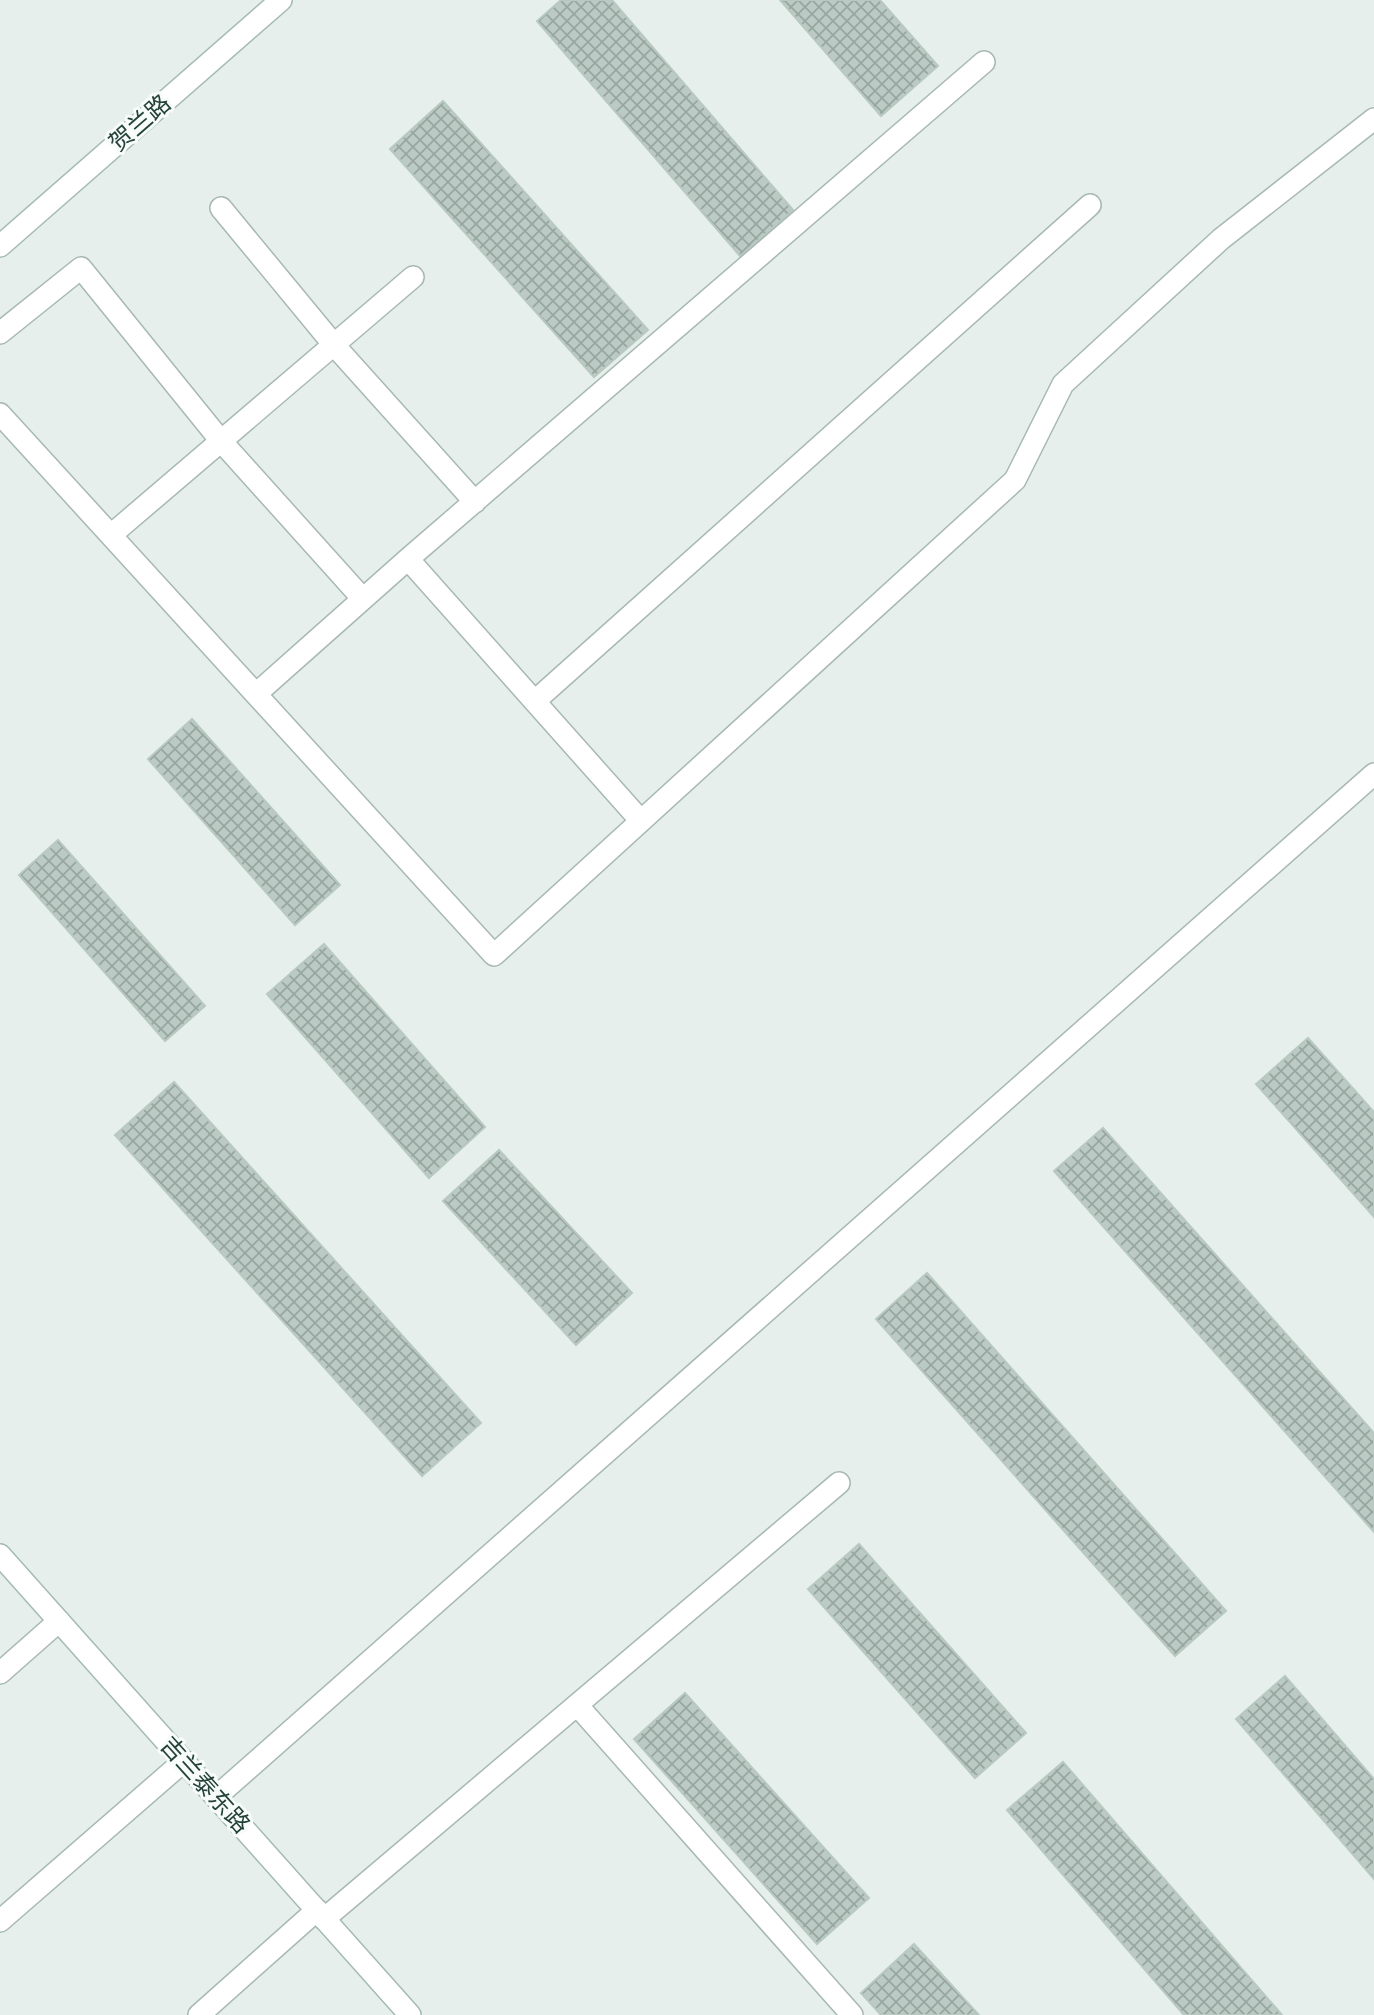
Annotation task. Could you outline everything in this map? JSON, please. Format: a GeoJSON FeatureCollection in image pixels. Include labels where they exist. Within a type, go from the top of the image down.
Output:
{"type":"FeatureCollection","features":[{"type":"Feature","properties":{"kind":"street","name":"贺兰路"},"geometry":{"type":"LineString","coordinates":[[0,246],[281,0]]}},
{"type":"Feature","properties":{"kind":"street"},"geometry":{"type":"LineString","coordinates":[[256,694],[408,559],[984,62]]}},
{"type":"Feature","properties":{"kind":"street"},"geometry":{"type":"LineString","coordinates":[[0,414],[494,955],[1015,480],[1063,384],[1221,239],[1374,119]]}},
{"type":"Feature","properties":{"kind":"street"},"geometry":{"type":"LineString","coordinates":[[535,701],[1090,205]]}},
{"type":"Feature","properties":{"kind":"street"},"geometry":{"type":"LineString","coordinates":[[221,208],[334,345],[475,502]]}},
{"type":"Feature","properties":{"kind":"street"},"geometry":{"type":"LineString","coordinates":[[0,333],[80,268],[221,441],[363,599]]}},
{"type":"Feature","properties":{"kind":"street"},"geometry":{"type":"LineString","coordinates":[[111,535],[413,277]]}},
{"type":"Feature","properties":{"kind":"street"},"geometry":{"type":"LineString","coordinates":[[408,559],[641,821]]}},
{"type":"Feature","properties":{"kind":"street"},"geometry":{"type":"LineString","coordinates":[[216,1797],[1374,774]]}},
{"type":"Feature","properties":{"kind":"street"},"geometry":{"type":"LineString","coordinates":[[199,2015],[578,1705],[839,1483]]}},
{"type":"Feature","properties":{"kind":"street","name":"吉兰泰东路"},"geometry":{"type":"LineString","coordinates":[[0,1555],[410,2015]]}},
{"type":"Feature","properties":{"kind":"street"},"geometry":{"type":"LineString","coordinates":[[0,1673],[59,1621]]}},
{"type":"Feature","properties":{"kind":"street"},"geometry":{"type":"LineString","coordinates":[[578,1705],[852,2015]]}},
{"type":"Feature","properties":{"kind":"street"},"geometry":{"type":"LineString","coordinates":[[0,1921],[184,1761]]}},
{"type":"Feature","properties":{"kind":"building"},"geometry":{"type":"Polygon","coordinates":[[[561,0],[612,0],[793,210],[740,256],[537,21],[561,0]]]}},
{"type":"Feature","properties":{"kind":"building"},"geometry":{"type":"Polygon","coordinates":[[[780,0],[880,0],[938,66],[881,116],[780,0]]]}},
{"type":"Feature","properties":{"kind":"building"},"geometry":{"type":"Polygon","coordinates":[[[443,101],[648,330],[594,377],[390,149],[443,101]]]}},
{"type":"Feature","properties":{"kind":"building"},"geometry":{"type":"Polygon","coordinates":[[[192,719],[340,885],[295,925],[148,759],[192,719]]]}},
{"type":"Feature","properties":{"kind":"building"},"geometry":{"type":"Polygon","coordinates":[[[58,840],[205,1006],[165,1041],[19,875],[58,840]]]}},
{"type":"Feature","properties":{"kind":"building"},"geometry":{"type":"Polygon","coordinates":[[[324,944],[485,1127],[429,1178],[267,994],[324,944]]]}},
{"type":"Feature","properties":{"kind":"building"},"geometry":{"type":"Polygon","coordinates":[[[1308,1038],[1374,1112],[1374,1217],[1256,1084],[1308,1038]]]}},
{"type":"Feature","properties":{"kind":"building"},"geometry":{"type":"Polygon","coordinates":[[[174,1082],[481,1423],[422,1476],[115,1135],[174,1082]]]}},
{"type":"Feature","properties":{"kind":"building"},"geometry":{"type":"Polygon","coordinates":[[[1103,1128],[1374,1433],[1374,1532],[1054,1171],[1103,1128]]]}},
{"type":"Feature","properties":{"kind":"building"},"geometry":{"type":"Polygon","coordinates":[[[499,1150],[632,1293],[576,1345],[443,1201],[499,1150]]]}},
{"type":"Feature","properties":{"kind":"building"},"geometry":{"type":"Polygon","coordinates":[[[927,1273],[1226,1611],[1175,1656],[876,1319],[927,1273]]]}},
{"type":"Feature","properties":{"kind":"building"},"geometry":{"type":"Polygon","coordinates":[[[859,1544],[1026,1733],[975,1778],[808,1589],[859,1544]]]}},
{"type":"Feature","properties":{"kind":"building"},"geometry":{"type":"Polygon","coordinates":[[[1285,1676],[1374,1779],[1374,1879],[1236,1719],[1285,1676]]]}},
{"type":"Feature","properties":{"kind":"building"},"geometry":{"type":"Polygon","coordinates":[[[685,1693],[869,1898],[817,1944],[634,1739],[685,1693]]]}},
{"type":"Feature","properties":{"kind":"building"},"geometry":{"type":"Polygon","coordinates":[[[1063,1762],[1282,2015],[1184,2015],[1007,1810],[1063,1762]]]}},
{"type":"Feature","properties":{"kind":"building"},"geometry":{"type":"Polygon","coordinates":[[[914,1944],[979,2015],[881,2015],[861,1993],[914,1944]]]}}]}
